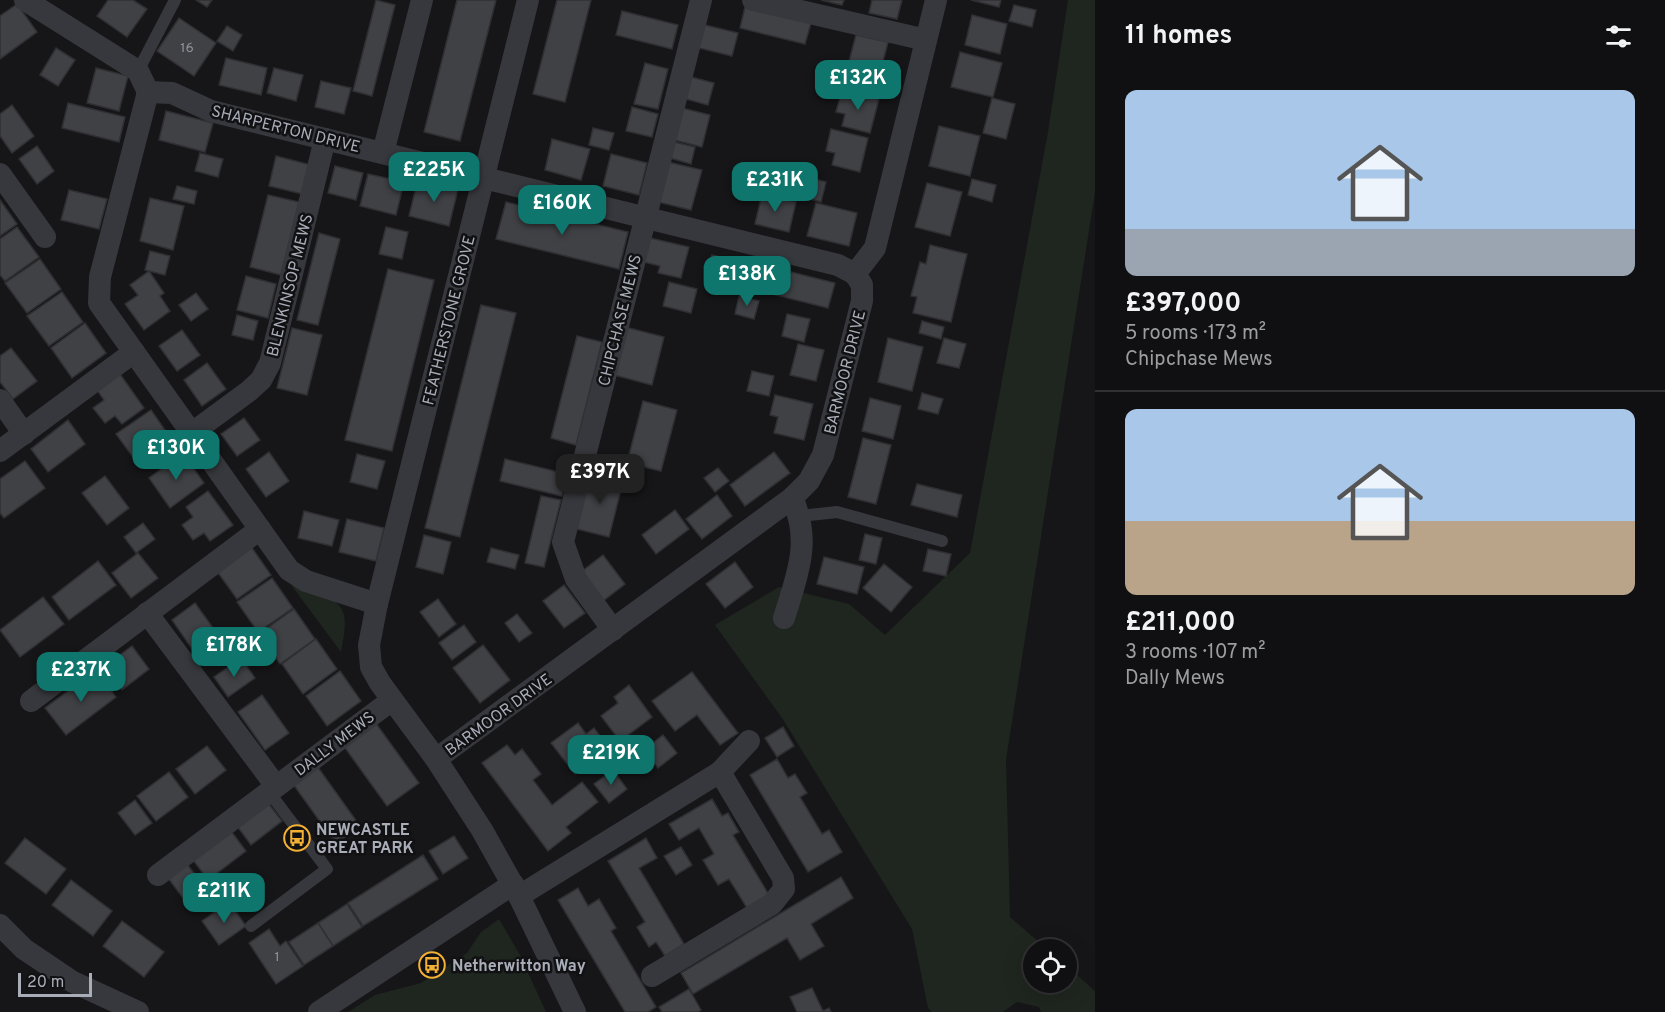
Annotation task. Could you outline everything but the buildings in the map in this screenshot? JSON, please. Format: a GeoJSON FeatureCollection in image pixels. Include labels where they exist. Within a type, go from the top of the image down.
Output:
{"type":"FeatureCollection","features":[{"type":"Feature","properties":{"kind":"street"},"geometry":{"type":"LineString","coordinates":[[25,0],[138,71],[148,92],[100,277],[99,303],[289,570],[306,580],[377,604],[369,645],[371,668],[436,759],[482,830],[516,890],[575,1012]]}},
{"type":"Feature","properties":{"kind":"street"},"geometry":{"type":"LineString","coordinates":[[383,153],[422,0]]}},
{"type":"Feature","properties":{"kind":"street","name":"FEATHERSTONE GROVE"},"geometry":{"type":"LineString","coordinates":[[377,604],[528,0]]}},
{"type":"Feature","properties":{"kind":"street","name":"CHIPCHASE MEWS"},"geometry":{"type":"LineString","coordinates":[[613,630],[576,579],[563,542],[701,0]]}},
{"type":"Feature","properties":{"kind":"street"},"geometry":{"type":"LineString","coordinates":[[753,0],[926,40]]}},
{"type":"Feature","properties":{"kind":"street"},"geometry":{"type":"LineString","coordinates":[[855,274],[875,248],[936,0]]}},
{"type":"Feature","properties":{"kind":"street","name":"SHARPERTON DRIVE"},"geometry":{"type":"LineString","coordinates":[[148,92],[172,93],[211,111],[838,265],[855,274]]}},
{"type":"Feature","properties":{"kind":"street","name":"BLENKINSOP MEWS"},"geometry":{"type":"LineString","coordinates":[[192,433],[249,392],[261,380],[270,363],[325,139]]}},
{"type":"Feature","properties":{"kind":"street"},"geometry":{"type":"LineString","coordinates":[[1,177],[45,237]]}},
{"type":"Feature","properties":{"kind":"street","name":"BARMOOR DRIVE"},"geometry":{"type":"LineString","coordinates":[[436,759],[613,630],[796,507],[823,455],[862,301],[862,285],[855,274]]}},
{"type":"Feature","properties":{"kind":"street"},"geometry":{"type":"LineString","coordinates":[[0,451],[134,352]]}},
{"type":"Feature","properties":{"kind":"street"},"geometry":{"type":"LineString","coordinates":[[0,400],[24,434]]}},
{"type":"Feature","properties":{"kind":"street"},"geometry":{"type":"LineString","coordinates":[[784,618],[802,560],[796,507]]}},
{"type":"Feature","properties":{"kind":"street"},"geometry":{"type":"LineString","coordinates":[[30,700],[260,529]]}},
{"type":"Feature","properties":{"kind":"street","name":"DALLY MEWS"},"geometry":{"type":"LineString","coordinates":[[147,613],[273,789]]}},
{"type":"Feature","properties":{"kind":"street","name":"DALLY MEWS"},"geometry":{"type":"LineString","coordinates":[[158,875],[392,700]]}},
{"type":"Feature","properties":{"kind":"street"},"geometry":{"type":"LineString","coordinates":[[319,1012],[516,890],[720,772],[749,741]]}},
{"type":"Feature","properties":{"kind":"street"},"geometry":{"type":"LineString","coordinates":[[652,976],[772,904],[784,889],[783,878],[720,772]]}},
{"type":"Feature","properties":{"kind":"street"},"geometry":{"type":"LineString","coordinates":[[0,925],[24,949],[73,982],[112,1006],[138,1012]]}},
{"type":"Feature","properties":{"kind":"lane"},"geometry":{"type":"LineString","coordinates":[[138,71],[175,0]]}},
{"type":"Feature","properties":{"kind":"lane"},"geometry":{"type":"LineString","coordinates":[[796,507],[837,512],[942,541]]}},
{"type":"Feature","properties":{"kind":"lane"},"geometry":{"type":"LineString","coordinates":[[251,926],[327,869],[273,789]]}},
{"type":"Feature","properties":{"kind":"shaded area"},"geometry":{"type":"Polygon","coordinates":[[[1068,0],[1095,0],[1095,192],[1006,760],[1010,917],[1035,939],[1023,939],[1023,993],[1077,993],[1077,975],[1095,991],[1095,1012],[1041,1012],[1039,1007],[1017,1002],[1003,1012],[932,1012],[928,1008],[912,929],[782,718],[715,625],[779,587],[849,604],[885,635],[970,553],[1048,132],[1068,0]]]}},
{"type":"Feature","properties":{"kind":"shaded area"},"geometry":{"type":"Polygon","coordinates":[[[292,586],[327,597],[341,608],[344,614],[345,630],[341,652],[292,586]]]}},
{"type":"Feature","properties":{"kind":"shaded area"},"geometry":{"type":"Polygon","coordinates":[[[499,919],[520,955],[546,1012],[348,1012],[375,995],[421,983],[467,953],[481,932],[499,919]]]}},
{"type":"Feature","properties":{"kind":"place","name":"NEWCASTLE GREAT PARK"},"geometry":{"type":"Point","coordinates":[297,838]}},
{"type":"Feature","properties":{"kind":"place","name":"Netherwitton Way"},"geometry":{"type":"Point","coordinates":[432,965]}}]}
